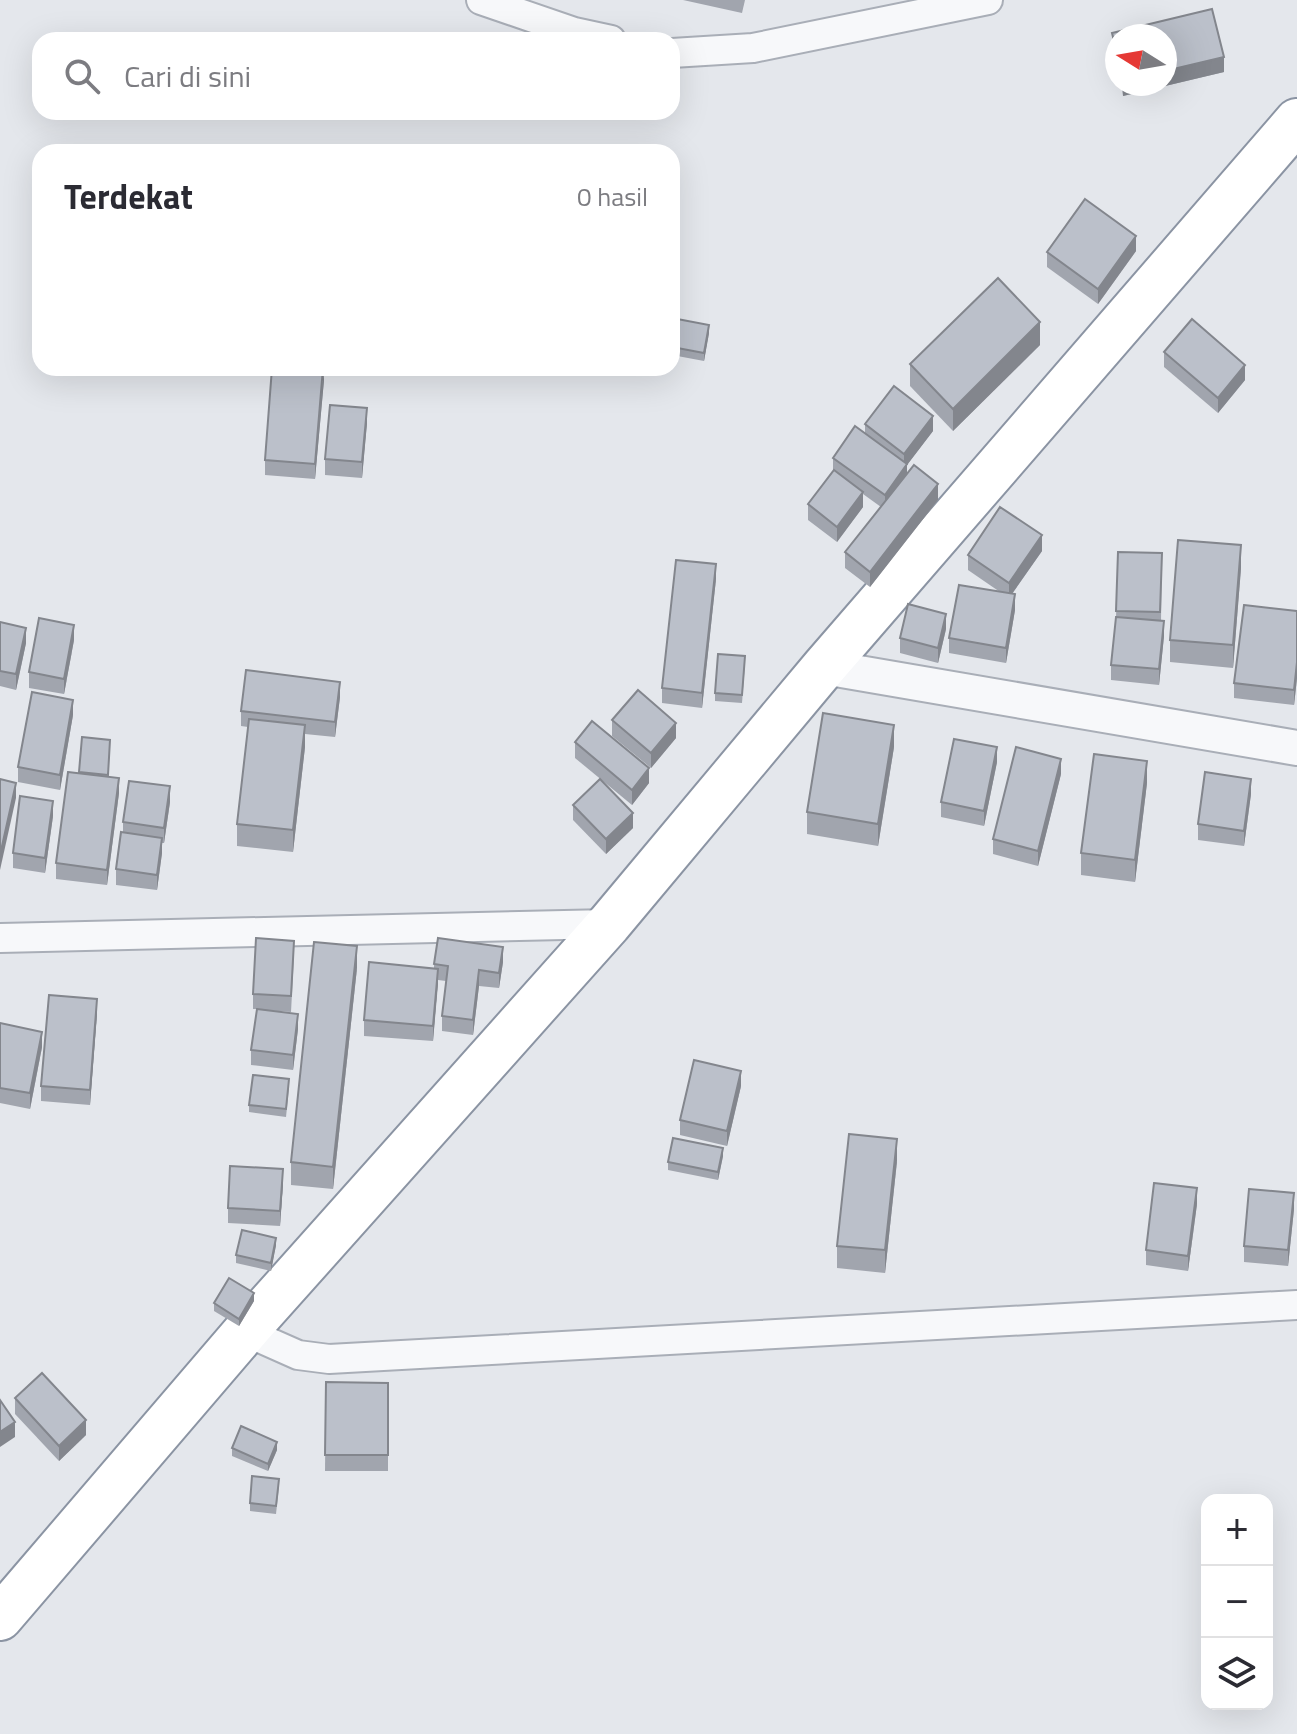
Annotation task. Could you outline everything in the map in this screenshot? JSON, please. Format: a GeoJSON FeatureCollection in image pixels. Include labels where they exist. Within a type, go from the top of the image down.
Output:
{"type":"FeatureCollection","features":[{"type":"Feature","properties":{"kind":"highway"},"geometry":{"type":"LineString","coordinates":[[0,1618],[246,1332],[609,924],[824,667],[1297,121]]}},
{"type":"Feature","properties":{"kind":"street"},"geometry":{"type":"LineString","coordinates":[[481,0],[574,32]]}},
{"type":"Feature","properties":{"kind":"street"},"geometry":{"type":"LineString","coordinates":[[680,53],[753,48],[988,0]]}},
{"type":"Feature","properties":{"kind":"street"},"geometry":{"type":"LineString","coordinates":[[824,667],[1297,748]]}},
{"type":"Feature","properties":{"kind":"street"},"geometry":{"type":"LineString","coordinates":[[0,938],[609,924]]}},
{"type":"Feature","properties":{"kind":"street"},"geometry":{"type":"LineString","coordinates":[[246,1332],[298,1355],[329,1359],[1297,1305]]}},
{"type":"Feature","properties":{"kind":"building"},"geometry":{"type":"Polygon","coordinates":[[[1212,9],[1224,57],[1177,68],[1177,24],[1150,24],[1212,9]]]}},
{"type":"Feature","properties":{"kind":"building"},"geometry":{"type":"Polygon","coordinates":[[[1085,199],[1136,236],[1098,289],[1047,252],[1085,199]]]}},
{"type":"Feature","properties":{"kind":"building"},"geometry":{"type":"Polygon","coordinates":[[[998,278],[1040,322],[953,409],[910,364],[998,278]]]}},
{"type":"Feature","properties":{"kind":"building"},"geometry":{"type":"Polygon","coordinates":[[[1192,319],[1245,365],[1218,398],[1164,352],[1192,319]]]}},
{"type":"Feature","properties":{"kind":"building"},"geometry":{"type":"Polygon","coordinates":[[[680,320],[709,325],[704,353],[680,348],[680,320]]]}},
{"type":"Feature","properties":{"kind":"building"},"geometry":{"type":"Polygon","coordinates":[[[271,376],[322,376],[315,464],[265,460],[271,376]]]}},
{"type":"Feature","properties":{"kind":"building"},"geometry":{"type":"Polygon","coordinates":[[[894,386],[933,416],[904,454],[865,424],[894,386]]]}},
{"type":"Feature","properties":{"kind":"building"},"geometry":{"type":"Polygon","coordinates":[[[330,405],[367,408],[362,462],[325,459],[330,405]]]}},
{"type":"Feature","properties":{"kind":"building"},"geometry":{"type":"Polygon","coordinates":[[[855,426],[907,464],[885,495],[833,458],[855,426]]]}},
{"type":"Feature","properties":{"kind":"building"},"geometry":{"type":"Polygon","coordinates":[[[914,465],[938,484],[870,572],[845,552],[914,465]]]}},
{"type":"Feature","properties":{"kind":"building"},"geometry":{"type":"Polygon","coordinates":[[[834,470],[863,492],[837,527],[808,504],[834,470]]]}},
{"type":"Feature","properties":{"kind":"building"},"geometry":{"type":"Polygon","coordinates":[[[1000,507],[1042,535],[1009,583],[968,555],[1000,507]]]}},
{"type":"Feature","properties":{"kind":"building"},"geometry":{"type":"Polygon","coordinates":[[[1178,540],[1241,545],[1233,645],[1170,640],[1178,540]]]}},
{"type":"Feature","properties":{"kind":"building"},"geometry":{"type":"Polygon","coordinates":[[[1118,552],[1162,553],[1160,612],[1116,611],[1118,552]]]}},
{"type":"Feature","properties":{"kind":"building"},"geometry":{"type":"Polygon","coordinates":[[[676,560],[716,564],[702,693],[662,688],[676,560]]]}},
{"type":"Feature","properties":{"kind":"building"},"geometry":{"type":"Polygon","coordinates":[[[959,585],[1015,594],[1006,648],[949,638],[959,585]]]}},
{"type":"Feature","properties":{"kind":"building"},"geometry":{"type":"Polygon","coordinates":[[[908,604],[946,614],[938,648],[900,638],[908,604]]]}},
{"type":"Feature","properties":{"kind":"building"},"geometry":{"type":"Polygon","coordinates":[[[1244,605],[1297,611],[1294,690],[1234,683],[1244,605]]]}},
{"type":"Feature","properties":{"kind":"building"},"geometry":{"type":"Polygon","coordinates":[[[1116,617],[1164,621],[1159,669],[1111,665],[1116,617]]]}},
{"type":"Feature","properties":{"kind":"building"},"geometry":{"type":"Polygon","coordinates":[[[39,618],[74,625],[64,679],[29,672],[39,618]]]}},
{"type":"Feature","properties":{"kind":"building"},"geometry":{"type":"Polygon","coordinates":[[[0,622],[26,628],[16,674],[0,671],[0,622]]]}},
{"type":"Feature","properties":{"kind":"building"},"geometry":{"type":"Polygon","coordinates":[[[718,654],[745,656],[742,695],[715,693],[718,654]]]}},
{"type":"Feature","properties":{"kind":"building"},"geometry":{"type":"Polygon","coordinates":[[[246,670],[340,682],[335,722],[241,711],[246,670]]]}},
{"type":"Feature","properties":{"kind":"building"},"geometry":{"type":"Polygon","coordinates":[[[638,690],[676,723],[651,753],[612,720],[638,690]]]}},
{"type":"Feature","properties":{"kind":"building"},"geometry":{"type":"Polygon","coordinates":[[[32,692],[73,700],[60,775],[18,767],[32,692]]]}},
{"type":"Feature","properties":{"kind":"building"},"geometry":{"type":"Polygon","coordinates":[[[823,713],[894,725],[878,824],[807,812],[823,713]]]}},
{"type":"Feature","properties":{"kind":"building"},"geometry":{"type":"Polygon","coordinates":[[[249,719],[305,725],[293,830],[237,824],[249,719]]]}},
{"type":"Feature","properties":{"kind":"building"},"geometry":{"type":"Polygon","coordinates":[[[592,721],[649,768],[632,790],[575,742],[592,721]]]}},
{"type":"Feature","properties":{"kind":"building"},"geometry":{"type":"Polygon","coordinates":[[[82,737],[110,740],[108,775],[79,772],[82,737]]]}},
{"type":"Feature","properties":{"kind":"building"},"geometry":{"type":"Polygon","coordinates":[[[954,739],[997,747],[984,811],[941,802],[954,739]]]}},
{"type":"Feature","properties":{"kind":"building"},"geometry":{"type":"Polygon","coordinates":[[[1016,747],[1061,759],[1038,851],[993,839],[1016,747]]]}},
{"type":"Feature","properties":{"kind":"building"},"geometry":{"type":"Polygon","coordinates":[[[1094,754],[1147,761],[1135,860],[1081,853],[1094,754]]]}},
{"type":"Feature","properties":{"kind":"building"},"geometry":{"type":"Polygon","coordinates":[[[68,772],[119,778],[107,870],[56,863],[68,772]]]}},
{"type":"Feature","properties":{"kind":"building"},"geometry":{"type":"Polygon","coordinates":[[[1205,772],[1251,779],[1244,831],[1198,824],[1205,772]]]}},
{"type":"Feature","properties":{"kind":"building"},"geometry":{"type":"Polygon","coordinates":[[[0,779],[16,783],[0,855],[0,779]]]}},
{"type":"Feature","properties":{"kind":"building"},"geometry":{"type":"Polygon","coordinates":[[[600,779],[633,813],[606,839],[573,805],[600,779]]]}},
{"type":"Feature","properties":{"kind":"building"},"geometry":{"type":"Polygon","coordinates":[[[129,781],[170,786],[164,828],[123,822],[129,781]]]}},
{"type":"Feature","properties":{"kind":"building"},"geometry":{"type":"Polygon","coordinates":[[[20,796],[53,801],[45,858],[13,853],[20,796]]]}},
{"type":"Feature","properties":{"kind":"building"},"geometry":{"type":"Polygon","coordinates":[[[121,832],[162,838],[157,875],[116,869],[121,832]]]}},
{"type":"Feature","properties":{"kind":"building"},"geometry":{"type":"Polygon","coordinates":[[[256,938],[294,941],[291,996],[253,994],[256,938]]]}},
{"type":"Feature","properties":{"kind":"building"},"geometry":{"type":"Polygon","coordinates":[[[438,938],[503,947],[499,973],[479,970],[473,1020],[442,1016],[448,966],[434,964],[438,938]]]}},
{"type":"Feature","properties":{"kind":"building"},"geometry":{"type":"Polygon","coordinates":[[[314,942],[357,946],[333,1167],[291,1162],[314,942]]]}},
{"type":"Feature","properties":{"kind":"building"},"geometry":{"type":"Polygon","coordinates":[[[369,962],[438,969],[433,1026],[364,1020],[369,962]]]}},
{"type":"Feature","properties":{"kind":"building"},"geometry":{"type":"Polygon","coordinates":[[[49,995],[97,999],[90,1090],[41,1086],[49,995]]]}},
{"type":"Feature","properties":{"kind":"building"},"geometry":{"type":"Polygon","coordinates":[[[257,1009],[298,1014],[293,1055],[251,1050],[257,1009]]]}},
{"type":"Feature","properties":{"kind":"building"},"geometry":{"type":"Polygon","coordinates":[[[0,1023],[42,1032],[30,1093],[0,1088],[0,1023]]]}},
{"type":"Feature","properties":{"kind":"building"},"geometry":{"type":"Polygon","coordinates":[[[694,1060],[741,1071],[727,1131],[680,1120],[694,1060]]]}},
{"type":"Feature","properties":{"kind":"building"},"geometry":{"type":"Polygon","coordinates":[[[253,1075],[289,1079],[286,1109],[249,1105],[253,1075]]]}},
{"type":"Feature","properties":{"kind":"building"},"geometry":{"type":"Polygon","coordinates":[[[849,1134],[897,1139],[885,1250],[837,1246],[849,1134]]]}},
{"type":"Feature","properties":{"kind":"building"},"geometry":{"type":"Polygon","coordinates":[[[673,1138],[723,1148],[718,1172],[668,1162],[673,1138]]]}},
{"type":"Feature","properties":{"kind":"building"},"geometry":{"type":"Polygon","coordinates":[[[230,1166],[283,1169],[280,1211],[228,1208],[230,1166]]]}},
{"type":"Feature","properties":{"kind":"building"},"geometry":{"type":"Polygon","coordinates":[[[1154,1183],[1197,1188],[1188,1256],[1146,1250],[1154,1183]]]}},
{"type":"Feature","properties":{"kind":"building"},"geometry":{"type":"Polygon","coordinates":[[[1249,1189],[1294,1193],[1288,1250],[1244,1246],[1249,1189]]]}},
{"type":"Feature","properties":{"kind":"building"},"geometry":{"type":"Polygon","coordinates":[[[242,1230],[276,1238],[271,1263],[236,1255],[242,1230]]]}},
{"type":"Feature","properties":{"kind":"building"},"geometry":{"type":"Polygon","coordinates":[[[229,1278],[254,1293],[239,1319],[214,1303],[229,1278]]]}},
{"type":"Feature","properties":{"kind":"building"},"geometry":{"type":"Polygon","coordinates":[[[42,1373],[86,1420],[59,1446],[15,1398],[42,1373]]]}},
{"type":"Feature","properties":{"kind":"building"},"geometry":{"type":"Polygon","coordinates":[[[326,1382],[388,1383],[388,1455],[325,1455],[326,1382]]]}},
{"type":"Feature","properties":{"kind":"building"},"geometry":{"type":"Polygon","coordinates":[[[0,1400],[15,1422],[0,1432],[0,1400]]]}},
{"type":"Feature","properties":{"kind":"building"},"geometry":{"type":"Polygon","coordinates":[[[241,1426],[277,1442],[268,1464],[232,1448],[241,1426]]]}},
{"type":"Feature","properties":{"kind":"building"},"geometry":{"type":"Polygon","coordinates":[[[252,1476],[279,1479],[276,1506],[250,1503],[252,1476]]]}}]}
